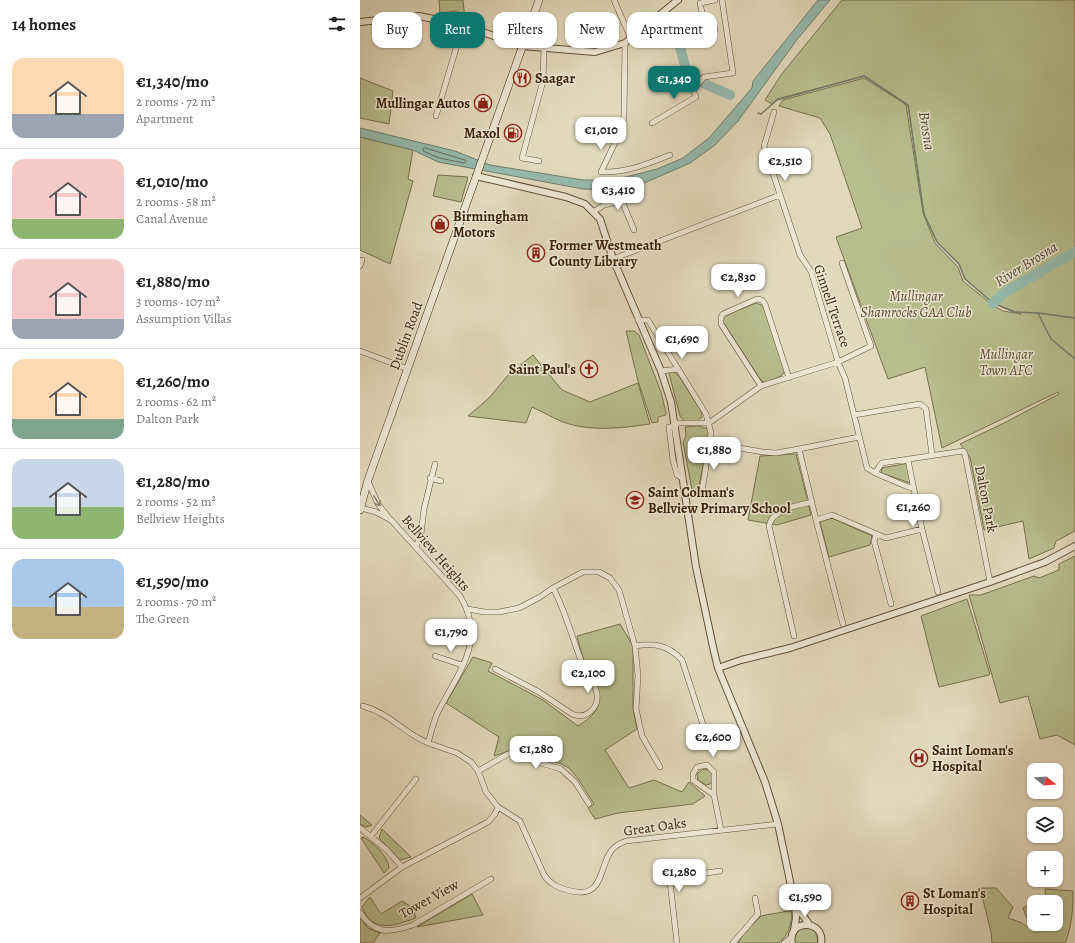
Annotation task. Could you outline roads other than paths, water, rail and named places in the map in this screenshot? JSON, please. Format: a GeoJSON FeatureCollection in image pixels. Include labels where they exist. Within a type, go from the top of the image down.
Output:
{"type":"FeatureCollection","features":[{"type":"Feature","properties":{"kind":"main road","name":"Dublin Road"},"geometry":{"type":"LineString","coordinates":[[534,12],[538,0]]}},
{"type":"Feature","properties":{"kind":"main road","name":"Dublin Road"},"geometry":{"type":"LineString","coordinates":[[360,509],[368,480],[521,48]]}},
{"type":"Feature","properties":{"kind":"street"},"geometry":{"type":"LineString","coordinates":[[614,0],[627,38]]}},
{"type":"Feature","properties":{"kind":"street"},"geometry":{"type":"LineString","coordinates":[[664,12],[678,0]]}},
{"type":"Feature","properties":{"kind":"street"},"geometry":{"type":"LineString","coordinates":[[702,12],[700,3],[715,0]]}},
{"type":"Feature","properties":{"kind":"street"},"geometry":{"type":"LineString","coordinates":[[693,90],[704,77],[733,73],[722,0]]}},
{"type":"Feature","properties":{"kind":"street"},"geometry":{"type":"LineString","coordinates":[[360,22],[419,16],[430,18]]}},
{"type":"Feature","properties":{"kind":"street"},"geometry":{"type":"LineString","coordinates":[[539,161],[522,158],[543,81],[544,48],[595,52],[627,41]]}},
{"type":"Feature","properties":{"kind":"street"},"geometry":{"type":"LineString","coordinates":[[436,116],[456,48]]}},
{"type":"Feature","properties":{"kind":"street"},"geometry":{"type":"LineString","coordinates":[[628,48],[622,128],[601,172],[616,172],[643,166],[670,154]]}},
{"type":"Feature","properties":{"kind":"street"},"geometry":{"type":"LineString","coordinates":[[652,123],[696,97],[693,90],[688,86],[680,72]]}},
{"type":"Feature","properties":{"kind":"street","name":"Ginnell Terrace"},"geometry":{"type":"LineString","coordinates":[[709,423],[761,386],[838,362],[810,271],[800,255],[764,146],[774,112]]}},
{"type":"Feature","properties":{"kind":"street"},"geometry":{"type":"LineString","coordinates":[[587,130],[599,130],[611,124],[622,128]]}},
{"type":"Feature","properties":{"kind":"street"},"geometry":{"type":"LineString","coordinates":[[477,173],[566,197],[585,204],[600,219],[613,259],[661,371],[671,402],[676,425],[696,567],[718,668],[764,782],[778,824],[795,905],[796,918],[793,937]]}},
{"type":"Feature","properties":{"kind":"street"},"geometry":{"type":"LineString","coordinates":[[613,259],[780,195]]}},
{"type":"Feature","properties":{"kind":"street"},"geometry":{"type":"LineString","coordinates":[[593,212],[604,205],[622,201],[634,230]]}},
{"type":"Feature","properties":{"kind":"street"},"geometry":{"type":"LineString","coordinates":[[360,266],[362,260]]}},
{"type":"Feature","properties":{"kind":"street"},"geometry":{"type":"LineString","coordinates":[[842,263],[871,346],[838,362],[845,378],[866,468],[908,487],[914,488]]}},
{"type":"Feature","properties":{"kind":"street"},"geometry":{"type":"LineString","coordinates":[[761,386],[721,324],[721,317],[723,314],[757,299],[762,300],[765,304],[789,378]]}},
{"type":"Feature","properties":{"kind":"street"},"geometry":{"type":"LineString","coordinates":[[638,320],[648,320],[706,414],[709,423],[711,433],[710,443],[702,492],[686,496]]}},
{"type":"Feature","properties":{"kind":"street"},"geometry":{"type":"LineString","coordinates":[[360,351],[408,369]]}},
{"type":"Feature","properties":{"kind":"street"},"geometry":{"type":"LineString","coordinates":[[661,371],[678,369]]}},
{"type":"Feature","properties":{"kind":"street"},"geometry":{"type":"LineString","coordinates":[[854,415],[920,404],[924,405],[926,409],[932,455]]}},
{"type":"Feature","properties":{"kind":"street"},"geometry":{"type":"LineString","coordinates":[[676,425],[709,423]]}},
{"type":"Feature","properties":{"kind":"street"},"geometry":{"type":"LineString","coordinates":[[710,443],[776,453],[859,437]]}},
{"type":"Feature","properties":{"kind":"street"},"geometry":{"type":"LineString","coordinates":[[800,449],[816,520],[843,624]]}},
{"type":"Feature","properties":{"kind":"street","name":"Dalton Park"},"geometry":{"type":"LineString","coordinates":[[875,473],[882,463],[959,451],[963,452],[965,454],[990,582]]}},
{"type":"Feature","properties":{"kind":"street"},"geometry":{"type":"LineString","coordinates":[[908,460],[922,528],[938,592]]}},
{"type":"Feature","properties":{"kind":"street"},"geometry":{"type":"LineString","coordinates":[[416,547],[421,534],[424,509],[434,464]]}},
{"type":"Feature","properties":{"kind":"street"},"geometry":{"type":"LineString","coordinates":[[430,478],[441,481]]}},
{"type":"Feature","properties":{"kind":"street"},"geometry":{"type":"LineString","coordinates":[[368,480],[378,504],[391,520]]}},
{"type":"Feature","properties":{"kind":"street"},"geometry":{"type":"LineString","coordinates":[[794,636],[769,526],[772,520],[788,507],[812,502]]}},
{"type":"Feature","properties":{"kind":"street","name":"Bellview Heights"},"geometry":{"type":"LineString","coordinates":[[360,509],[376,512],[391,520],[460,596],[467,609],[472,634],[470,649],[436,716],[428,743]]}},
{"type":"Feature","properties":{"kind":"street"},"geometry":{"type":"LineString","coordinates":[[816,520],[832,515],[886,538],[922,528]]}},
{"type":"Feature","properties":{"kind":"street"},"geometry":{"type":"LineString","coordinates":[[876,535],[874,541],[891,604]]}},
{"type":"Feature","properties":{"kind":"street"},"geometry":{"type":"LineString","coordinates":[[718,668],[741,660],[790,648],[990,582],[1045,562],[1075,546]]}},
{"type":"Feature","properties":{"kind":"street"},"geometry":{"type":"LineString","coordinates":[[467,609],[485,612],[499,612],[519,608],[582,572],[599,572],[610,578],[619,590],[636,646],[638,676],[636,709],[642,736],[660,767]]}},
{"type":"Feature","properties":{"kind":"street"},"geometry":{"type":"LineString","coordinates":[[495,669],[539,692],[572,714],[577,716],[586,715],[592,709],[596,703],[597,694],[594,684],[582,662],[559,600],[553,588]]}},
{"type":"Feature","properties":{"kind":"street"},"geometry":{"type":"LineString","coordinates":[[636,646],[650,643],[664,646],[675,652],[682,660],[706,734]]}},
{"type":"Feature","properties":{"kind":"street"},"geometry":{"type":"LineString","coordinates":[[435,656],[462,665]]}},
{"type":"Feature","properties":{"kind":"street"},"geometry":{"type":"LineString","coordinates":[[360,898],[402,867],[488,822],[495,814],[498,807],[486,792],[478,771],[471,762],[457,753],[428,743],[407,733],[387,715],[363,706]]}},
{"type":"Feature","properties":{"kind":"street"},"geometry":{"type":"LineString","coordinates":[[478,771],[508,754],[520,750],[541,763],[561,769],[575,782],[589,804]]}},
{"type":"Feature","properties":{"kind":"street"},"geometry":{"type":"LineString","coordinates":[[714,795],[693,780],[693,774],[697,767],[707,765],[714,772],[714,795],[721,830]]}},
{"type":"Feature","properties":{"kind":"street"},"geometry":{"type":"LineString","coordinates":[[371,836],[416,779]]}},
{"type":"Feature","properties":{"kind":"street","name":"Great Oaks"},"geometry":{"type":"LineString","coordinates":[[498,807],[520,821],[544,875],[549,882],[574,892],[584,891],[597,884],[611,852],[620,843],[626,841],[778,824]]}},
{"type":"Feature","properties":{"kind":"street"},"geometry":{"type":"LineString","coordinates":[[360,828],[371,836],[402,867]]}},
{"type":"Feature","properties":{"kind":"street"},"geometry":{"type":"LineString","coordinates":[[677,943],[670,882],[672,878],[720,871]]}},
{"type":"Feature","properties":{"kind":"street","name":"Tower View"},"geometry":{"type":"LineString","coordinates":[[360,914],[367,924],[377,929],[388,931],[400,929],[413,925],[491,879]]}},
{"type":"Feature","properties":{"kind":"street"},"geometry":{"type":"LineString","coordinates":[[733,943],[758,914],[755,898]]}},
{"type":"Feature","properties":{"kind":"street"},"geometry":{"type":"LineString","coordinates":[[795,905],[803,918],[820,932],[821,943]]}},
{"type":"Feature","properties":{"kind":"street"},"geometry":{"type":"LineString","coordinates":[[784,943],[793,937],[799,926],[809,924]]}},
{"type":"Feature","properties":{"kind":"water"},"geometry":{"type":"Polygon","coordinates":[[[818,0],[830,0],[796,41],[738,121],[715,145],[690,163],[642,184],[613,190],[583,189],[438,162],[413,150],[360,137],[360,128],[455,151],[490,165],[583,180],[614,180],[657,169],[683,158],[709,138],[752,88],[753,81],[818,0]]]}},
{"type":"Feature","properties":{"kind":"waterway","name":"Brosna"},"geometry":{"type":"LineString","coordinates":[[680,48],[686,69],[694,77],[705,84],[730,95]]}},
{"type":"Feature","properties":{"kind":"waterway","name":"Brosna"},"geometry":{"type":"LineString","coordinates":[[758,113],[761,114],[777,100],[864,76],[908,105],[924,214],[937,242],[959,264],[965,279],[993,303],[1014,312],[1038,313],[1075,318]]}},
{"type":"Feature","properties":{"kind":"waterway","name":"River Brosna"},"geometry":{"type":"LineString","coordinates":[[993,303],[1007,291],[1075,252]]}},
{"type":"Feature","properties":{"kind":"waterway"},"geometry":{"type":"LineString","coordinates":[[1038,313],[1051,339],[1075,359]]}},
{"type":"Feature","properties":{"kind":"place","name":"Saagar"},"geometry":{"type":"Point","coordinates":[522,78]}},
{"type":"Feature","properties":{"kind":"place","name":"Mullingar Autos"},"geometry":{"type":"Point","coordinates":[483,103]}},
{"type":"Feature","properties":{"kind":"place","name":"Maxol"},"geometry":{"type":"Point","coordinates":[513,133]}},
{"type":"Feature","properties":{"kind":"place","name":"Birmingham Motors"},"geometry":{"type":"Point","coordinates":[440,224]}},
{"type":"Feature","properties":{"kind":"place","name":"Former Westmeath County Library"},"geometry":{"type":"Point","coordinates":[536,253]}},
{"type":"Feature","properties":{"kind":"place","name":"Saint Paul's"},"geometry":{"type":"Point","coordinates":[589,369]}},
{"type":"Feature","properties":{"kind":"place","name":"Saint Colman's Bellview Primary School"},"geometry":{"type":"Point","coordinates":[635,500]}},
{"type":"Feature","properties":{"kind":"place","name":"Saint Loman's Hospital"},"geometry":{"type":"Point","coordinates":[919,758]}},
{"type":"Feature","properties":{"kind":"place","name":"St Loman's Hospital"},"geometry":{"type":"Point","coordinates":[910,901]}},
{"type":"Feature","properties":{"kind":"park label","name":"Mullingar Shamrocks GAA Club"},"geometry":{"type":"Point","coordinates":[916,304]}},
{"type":"Feature","properties":{"kind":"park label","name":"Mullingar Town AFC"},"geometry":{"type":"Point","coordinates":[1006,362]}}]}
